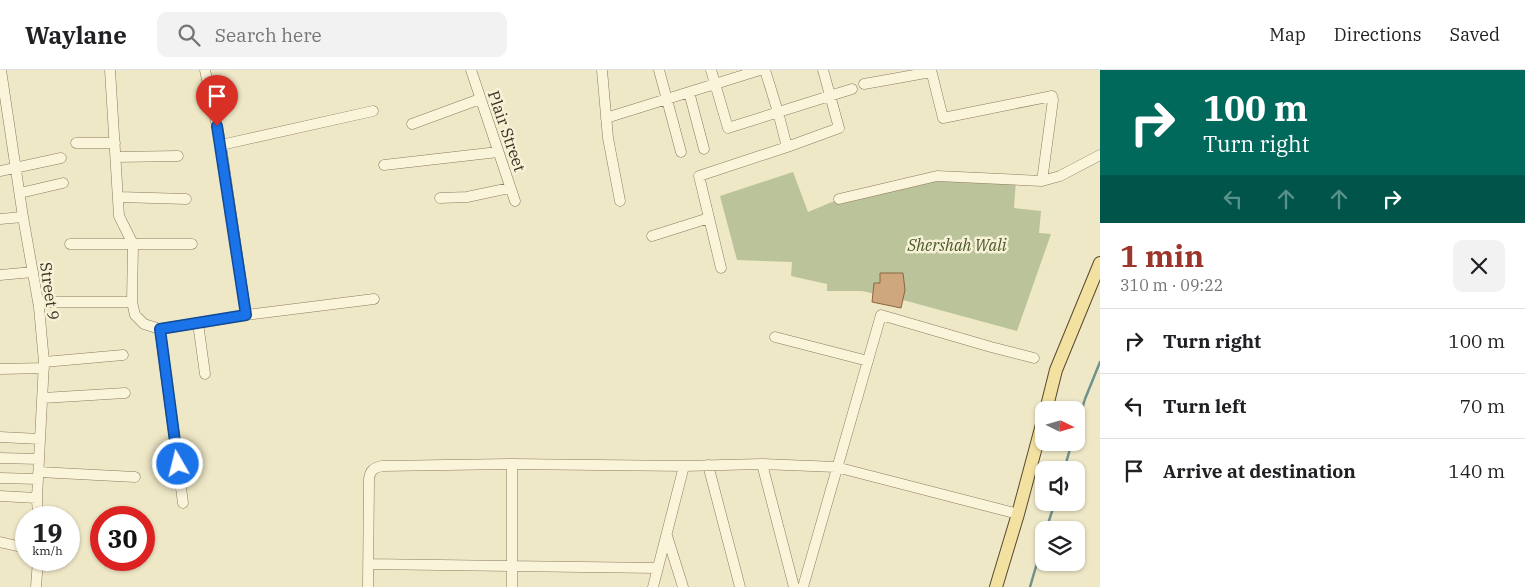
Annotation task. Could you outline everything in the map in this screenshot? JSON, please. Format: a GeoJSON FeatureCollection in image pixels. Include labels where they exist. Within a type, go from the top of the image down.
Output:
{"type":"FeatureCollection","features":[{"type":"Feature","properties":{"kind":"main road"},"geometry":{"type":"LineString","coordinates":[[1048,401],[1056,370],[1100,263]]}},
{"type":"Feature","properties":{"kind":"main road"},"geometry":{"type":"LineString","coordinates":[[996,587],[1035,451]]}},
{"type":"Feature","properties":{"kind":"street","name":"Street 9"},"geometry":{"type":"LineString","coordinates":[[1,70],[38,302],[44,365],[37,506]]}},
{"type":"Feature","properties":{"kind":"street"},"geometry":{"type":"LineString","coordinates":[[110,70],[119,216],[133,244],[132,302],[135,315],[144,324],[160,329],[246,315],[374,299]]}},
{"type":"Feature","properties":{"kind":"street"},"geometry":{"type":"LineString","coordinates":[[206,70],[221,145],[246,315]]}},
{"type":"Feature","properties":{"kind":"street","name":"Plair Street"},"geometry":{"type":"LineString","coordinates":[[471,70],[514,201]]}},
{"type":"Feature","properties":{"kind":"street"},"geometry":{"type":"LineString","coordinates":[[658,70],[681,152]]}},
{"type":"Feature","properties":{"kind":"street"},"geometry":{"type":"LineString","coordinates":[[711,70],[728,128],[852,89]]}},
{"type":"Feature","properties":{"kind":"street"},"geometry":{"type":"LineString","coordinates":[[606,118],[760,70]]}},
{"type":"Feature","properties":{"kind":"street"},"geometry":{"type":"LineString","coordinates":[[765,70],[787,147]]}},
{"type":"Feature","properties":{"kind":"street"},"geometry":{"type":"LineString","coordinates":[[721,268],[699,176],[839,128],[823,70]]}},
{"type":"Feature","properties":{"kind":"street"},"geometry":{"type":"LineString","coordinates":[[604,71],[608,138],[620,201]]}},
{"type":"Feature","properties":{"kind":"street"},"geometry":{"type":"LineString","coordinates":[[864,84],[931,71],[943,118],[1052,96],[1042,181]]}},
{"type":"Feature","properties":{"kind":"street"},"geometry":{"type":"LineString","coordinates":[[689,92],[704,149]]}},
{"type":"Feature","properties":{"kind":"street"},"geometry":{"type":"LineString","coordinates":[[412,124],[480,99]]}},
{"type":"Feature","properties":{"kind":"street"},"geometry":{"type":"LineString","coordinates":[[221,145],[373,111]]}},
{"type":"Feature","properties":{"kind":"street"},"geometry":{"type":"LineString","coordinates":[[76,143],[115,143]]}},
{"type":"Feature","properties":{"kind":"street"},"geometry":{"type":"LineString","coordinates":[[384,165],[498,152]]}},
{"type":"Feature","properties":{"kind":"street"},"geometry":{"type":"LineString","coordinates":[[839,199],[937,176],[1042,181],[1060,176],[1100,155]]}},
{"type":"Feature","properties":{"kind":"street"},"geometry":{"type":"LineString","coordinates":[[116,157],[178,156]]}},
{"type":"Feature","properties":{"kind":"street"},"geometry":{"type":"LineString","coordinates":[[0,171],[61,158]]}},
{"type":"Feature","properties":{"kind":"street"},"geometry":{"type":"LineString","coordinates":[[20,193],[63,183]]}},
{"type":"Feature","properties":{"kind":"street"},"geometry":{"type":"LineString","coordinates":[[440,198],[467,197],[510,188]]}},
{"type":"Feature","properties":{"kind":"street"},"geometry":{"type":"LineString","coordinates":[[118,197],[186,199]]}},
{"type":"Feature","properties":{"kind":"street"},"geometry":{"type":"LineString","coordinates":[[0,218],[23,217]]}},
{"type":"Feature","properties":{"kind":"street"},"geometry":{"type":"LineString","coordinates":[[652,236],[709,218]]}},
{"type":"Feature","properties":{"kind":"street"},"geometry":{"type":"LineString","coordinates":[[70,244],[192,244]]}},
{"type":"Feature","properties":{"kind":"street"},"geometry":{"type":"LineString","coordinates":[[0,276],[33,272]]}},
{"type":"Feature","properties":{"kind":"street"},"geometry":{"type":"LineString","coordinates":[[38,302],[132,302]]}},
{"type":"Feature","properties":{"kind":"street"},"geometry":{"type":"LineString","coordinates":[[803,587],[880,317],[883,315],[991,348],[1034,358]]}},
{"type":"Feature","properties":{"kind":"street"},"geometry":{"type":"LineString","coordinates":[[198,323],[205,374]]}},
{"type":"Feature","properties":{"kind":"street"},"geometry":{"type":"LineString","coordinates":[[160,329],[183,503]]}},
{"type":"Feature","properties":{"kind":"street"},"geometry":{"type":"LineString","coordinates":[[775,337],[868,361]]}},
{"type":"Feature","properties":{"kind":"street"},"geometry":{"type":"LineString","coordinates":[[0,369],[123,355]]}},
{"type":"Feature","properties":{"kind":"street"},"geometry":{"type":"LineString","coordinates":[[43,398],[126,393]]}},
{"type":"Feature","properties":{"kind":"street"},"geometry":{"type":"LineString","coordinates":[[0,437],[40,439]]}},
{"type":"Feature","properties":{"kind":"street"},"geometry":{"type":"LineString","coordinates":[[0,458],[39,459]]}},
{"type":"Feature","properties":{"kind":"street"},"geometry":{"type":"LineString","coordinates":[[368,587],[369,479],[370,472],[375,467],[512,464],[684,466],[762,464],[836,468],[1018,514]]}},
{"type":"Feature","properties":{"kind":"street"},"geometry":{"type":"LineString","coordinates":[[512,464],[512,587]]}},
{"type":"Feature","properties":{"kind":"street"},"geometry":{"type":"LineString","coordinates":[[762,464],[794,587]]}},
{"type":"Feature","properties":{"kind":"street"},"geometry":{"type":"LineString","coordinates":[[708,465],[740,587]]}},
{"type":"Feature","properties":{"kind":"street"},"geometry":{"type":"LineString","coordinates":[[653,587],[684,466]]}},
{"type":"Feature","properties":{"kind":"street"},"geometry":{"type":"LineString","coordinates":[[0,478],[38,475],[134,477]]}},
{"type":"Feature","properties":{"kind":"street"},"geometry":{"type":"LineString","coordinates":[[0,496],[37,498]]}},
{"type":"Feature","properties":{"kind":"street"},"geometry":{"type":"LineString","coordinates":[[666,535],[683,587]]}},
{"type":"Feature","properties":{"kind":"street"},"geometry":{"type":"LineString","coordinates":[[0,542],[15,545]]}},
{"type":"Feature","properties":{"kind":"street"},"geometry":{"type":"LineString","coordinates":[[368,564],[658,568]]}},
{"type":"Feature","properties":{"kind":"street"},"geometry":{"type":"LineString","coordinates":[[36,587],[37,571]]}},
{"type":"Feature","properties":{"kind":"green space","name":"Shershah Wali"},"geometry":{"type":"Polygon","coordinates":[[[793,172],[808,212],[839,199],[937,176],[1016,180],[1014,208],[1041,211],[1039,233],[1051,234],[1017,331],[903,300],[862,291],[827,291],[827,284],[791,276],[792,262],[737,260],[720,196],[793,172]]]}},
{"type":"Feature","properties":{"kind":"building"},"geometry":{"type":"Polygon","coordinates":[[[880,273],[903,273],[905,290],[901,308],[872,302],[874,283],[880,283],[880,273]]]}},
{"type":"Feature","properties":{"kind":"waterway"},"geometry":{"type":"LineString","coordinates":[[1084,401],[1100,362]]}},
{"type":"Feature","properties":{"kind":"waterway"},"geometry":{"type":"LineString","coordinates":[[1067,461],[1069,451]]}},
{"type":"Feature","properties":{"kind":"waterway"},"geometry":{"type":"LineString","coordinates":[[1049,521],[1052,511]]}},
{"type":"Feature","properties":{"kind":"waterway"},"geometry":{"type":"LineString","coordinates":[[1030,587],[1035,570]]}},
{"type":"Feature","properties":{"kind":"route"},"geometry":{"type":"LineString","coordinates":[[178,464],[160,329],[246,315],[217,126]]}}]}
